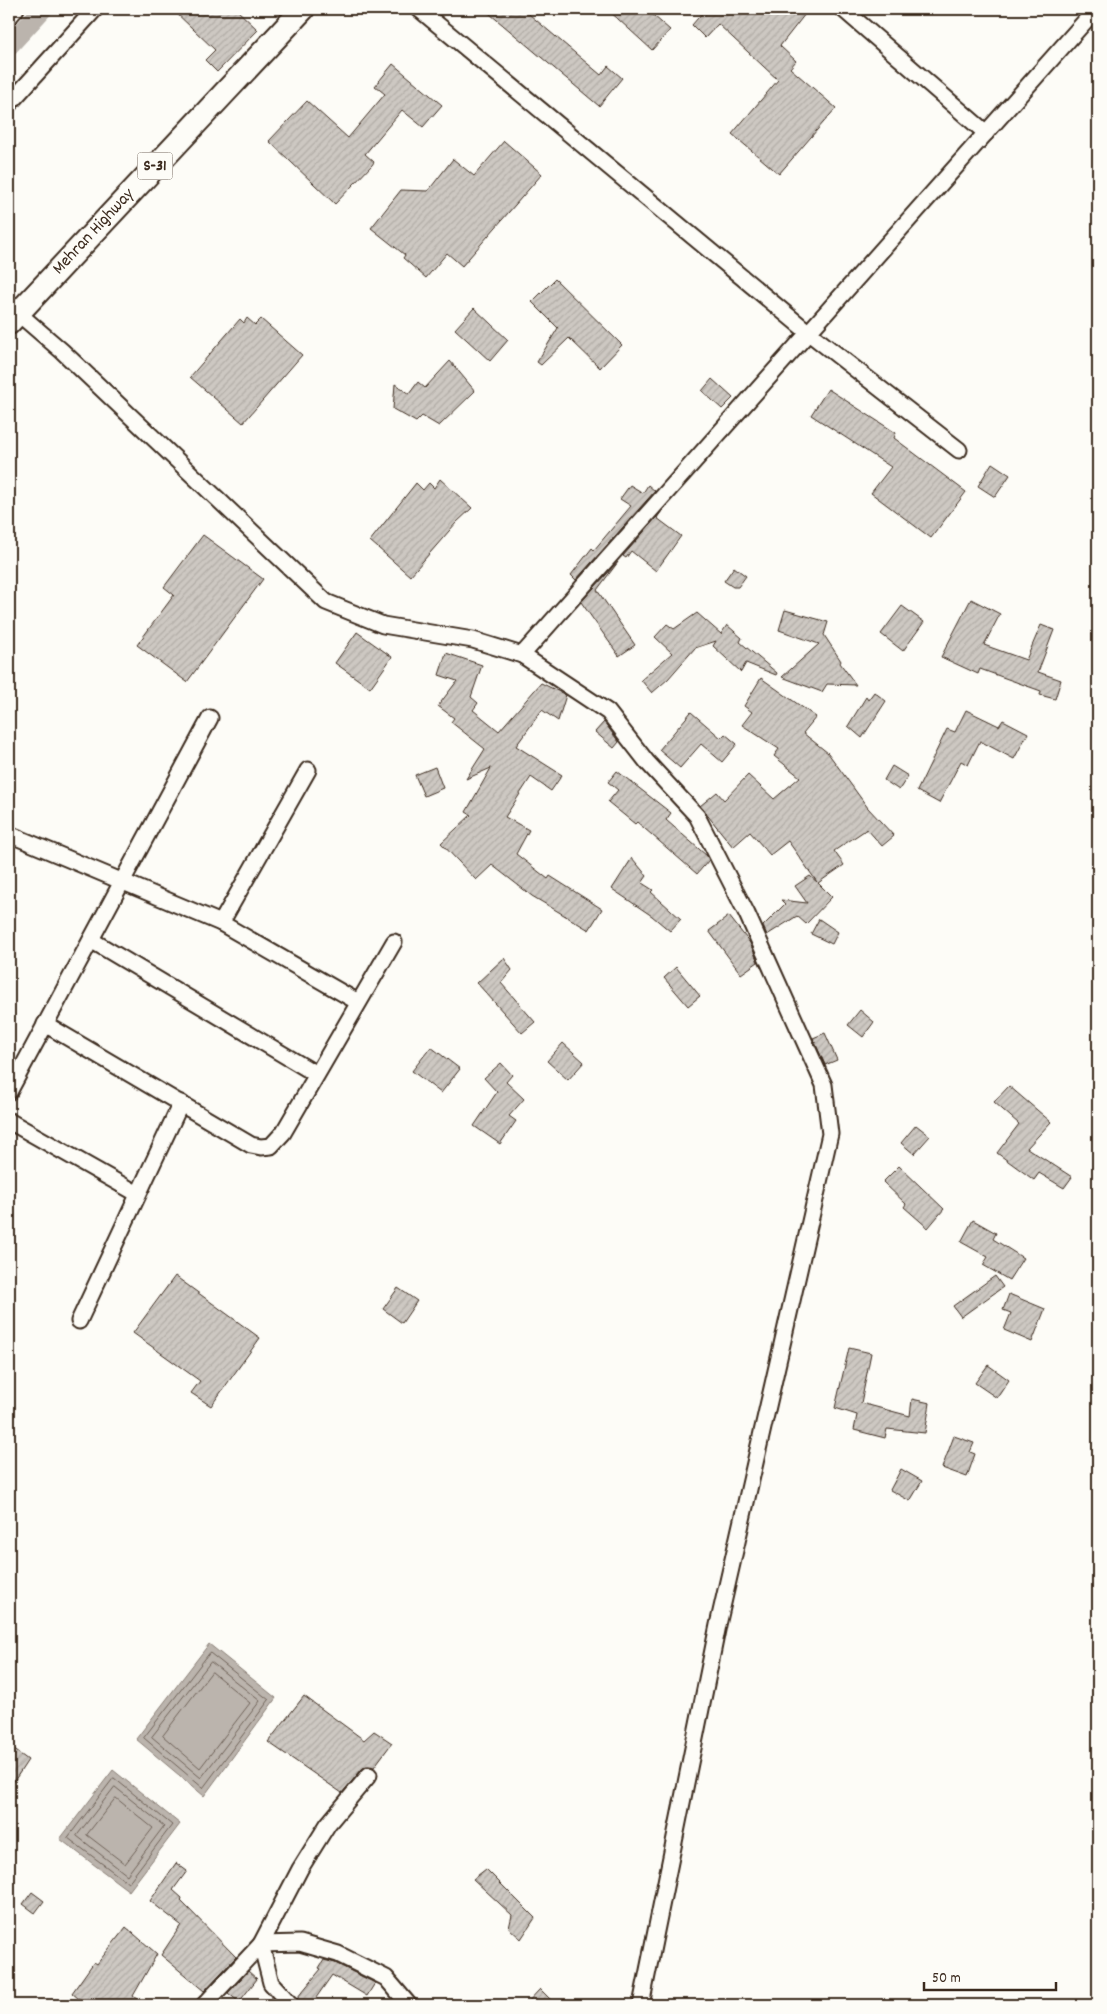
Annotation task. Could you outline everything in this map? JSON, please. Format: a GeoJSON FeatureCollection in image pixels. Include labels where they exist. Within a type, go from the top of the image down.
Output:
{"type":"FeatureCollection","features":[{"type":"Feature","properties":{"kind":"main road","name":"Mehran Highway"},"geometry":{"type":"LineString","coordinates":[[13,318],[303,9]]}},
{"type":"Feature","properties":{"kind":"street"},"geometry":{"type":"LineString","coordinates":[[9,17],[16,9]]}},
{"type":"Feature","properties":{"kind":"street"},"geometry":{"type":"LineString","coordinates":[[9,104],[95,9]]}},
{"type":"Feature","properties":{"kind":"street"},"geometry":{"type":"LineString","coordinates":[[419,9],[809,333],[958,450]]}},
{"type":"Feature","properties":{"kind":"street"},"geometry":{"type":"LineString","coordinates":[[843,9],[986,133]]}},
{"type":"Feature","properties":{"kind":"street"},"geometry":{"type":"LineString","coordinates":[[522,655],[1096,9]]}},
{"type":"Feature","properties":{"kind":"street"},"geometry":{"type":"LineString","coordinates":[[13,318],[62,351],[326,602],[383,625],[472,640],[522,655],[608,712],[647,762],[697,816],[748,914],[824,1085],[830,1134],[718,1625],[641,2005]]}},
{"type":"Feature","properties":{"kind":"street"},"geometry":{"type":"LineString","coordinates":[[9,1092],[210,718]]}},
{"type":"Feature","properties":{"kind":"street"},"geometry":{"type":"LineString","coordinates":[[221,922],[308,770]]}},
{"type":"Feature","properties":{"kind":"street"},"geometry":{"type":"LineString","coordinates":[[9,834],[221,922],[358,1002]]}},
{"type":"Feature","properties":{"kind":"street"},"geometry":{"type":"LineString","coordinates":[[91,940],[316,1074]]}},
{"type":"Feature","properties":{"kind":"street"},"geometry":{"type":"LineString","coordinates":[[45,1024],[251,1145],[261,1148],[271,1146],[283,1133],[394,942]]}},
{"type":"Feature","properties":{"kind":"street"},"geometry":{"type":"LineString","coordinates":[[79,1321],[181,1103]]}},
{"type":"Feature","properties":{"kind":"street"},"geometry":{"type":"LineString","coordinates":[[9,1121],[138,1194]]}},
{"type":"Feature","properties":{"kind":"street"},"geometry":{"type":"LineString","coordinates":[[204,2005],[261,1944],[300,1869],[328,1824],[369,1775]]}},
{"type":"Feature","properties":{"kind":"street"},"geometry":{"type":"LineString","coordinates":[[261,1944],[300,1942],[338,1954],[386,1978],[409,2005]]}},
{"type":"Feature","properties":{"kind":"street"},"geometry":{"type":"LineString","coordinates":[[261,1944],[271,1983],[291,2005]]}},
{"type":"Feature","properties":{"kind":"water"},"geometry":{"type":"Polygon","coordinates":[[[209,1644],[276,1698],[204,1796],[136,1739],[209,1644]]]}},
{"type":"Feature","properties":{"kind":"water"},"geometry":{"type":"Polygon","coordinates":[[[113,1770],[180,1824],[129,1891],[60,1839],[113,1770]]]}},
{"type":"Feature","properties":{"kind":"building"},"geometry":{"type":"Polygon","coordinates":[[[172,9],[236,9],[258,30],[217,72],[205,60],[215,50],[172,9]]]}},
{"type":"Feature","properties":{"kind":"building"},"geometry":{"type":"Polygon","coordinates":[[[484,9],[523,9],[601,75],[608,66],[622,78],[599,106],[484,9]]]}},
{"type":"Feature","properties":{"kind":"building"},"geometry":{"type":"Polygon","coordinates":[[[607,9],[646,9],[670,30],[652,50],[607,9]]]}},
{"type":"Feature","properties":{"kind":"building"},"geometry":{"type":"Polygon","coordinates":[[[701,9],[809,9],[780,46],[796,61],[790,68],[836,108],[779,174],[732,134],[778,80],[718,24],[705,38],[692,25],[704,11],[701,9]]]}},
{"type":"Feature","properties":{"kind":"building"},"geometry":{"type":"Polygon","coordinates":[[[393,64],[442,105],[423,127],[402,110],[365,154],[374,162],[372,165],[335,204],[269,141],[307,101],[348,138],[385,94],[375,86],[393,64]]]}},
{"type":"Feature","properties":{"kind":"building"},"geometry":{"type":"Polygon","coordinates":[[[504,141],[542,174],[462,266],[447,253],[426,278],[403,258],[405,255],[371,228],[401,190],[428,191],[453,159],[474,176],[504,141]]]}},
{"type":"Feature","properties":{"kind":"building"},"geometry":{"type":"Polygon","coordinates":[[[555,279],[622,345],[600,368],[569,338],[541,365],[537,362],[558,328],[532,302],[555,279]]]}},
{"type":"Feature","properties":{"kind":"building"},"geometry":{"type":"Polygon","coordinates":[[[474,308],[508,340],[490,361],[455,329],[474,308]]]}},
{"type":"Feature","properties":{"kind":"building"},"geometry":{"type":"Polygon","coordinates":[[[247,318],[255,325],[261,319],[302,355],[243,423],[190,377],[240,319],[244,323],[247,318]]]}},
{"type":"Feature","properties":{"kind":"building"},"geometry":{"type":"Polygon","coordinates":[[[450,361],[475,391],[439,426],[422,416],[416,422],[393,409],[395,384],[409,394],[418,382],[425,388],[450,361]]]}},
{"type":"Feature","properties":{"kind":"building"},"geometry":{"type":"Polygon","coordinates":[[[712,379],[733,398],[722,409],[702,391],[712,379]]]}},
{"type":"Feature","properties":{"kind":"building"},"geometry":{"type":"Polygon","coordinates":[[[828,389],[896,433],[894,438],[966,492],[931,538],[871,493],[891,467],[811,415],[828,389]]]}},
{"type":"Feature","properties":{"kind":"building"},"geometry":{"type":"Polygon","coordinates":[[[992,463],[1010,475],[995,497],[978,486],[992,463]]]}},
{"type":"Feature","properties":{"kind":"building"},"geometry":{"type":"Polygon","coordinates":[[[440,479],[472,508],[456,523],[410,576],[370,541],[416,483],[423,490],[429,483],[434,488],[440,479]]]}},
{"type":"Feature","properties":{"kind":"building"},"geometry":{"type":"Polygon","coordinates":[[[630,485],[643,493],[648,485],[655,491],[576,580],[571,575],[592,548],[594,550],[631,506],[620,499],[630,485]]]}},
{"type":"Feature","properties":{"kind":"building"},"geometry":{"type":"Polygon","coordinates":[[[661,512],[657,518],[681,536],[656,571],[631,551],[626,558],[623,556],[661,512]]]}},
{"type":"Feature","properties":{"kind":"building"},"geometry":{"type":"Polygon","coordinates":[[[203,535],[263,579],[187,682],[137,645],[174,595],[164,587],[203,535]]]}},
{"type":"Feature","properties":{"kind":"building"},"geometry":{"type":"Polygon","coordinates":[[[618,562],[597,590],[635,645],[619,656],[581,602],[618,562]]]}},
{"type":"Feature","properties":{"kind":"building"},"geometry":{"type":"Polygon","coordinates":[[[734,567],[746,576],[738,587],[733,587],[724,581],[734,567]]]}},
{"type":"Feature","properties":{"kind":"building"},"geometry":{"type":"Polygon","coordinates":[[[971,599],[1000,614],[984,645],[1026,660],[1041,625],[1054,630],[1038,672],[1061,680],[1055,699],[1040,695],[1041,691],[980,669],[978,674],[941,657],[971,599]]]}},
{"type":"Feature","properties":{"kind":"building"},"geometry":{"type":"Polygon","coordinates":[[[902,606],[924,622],[903,651],[881,634],[902,606]]]}},
{"type":"Feature","properties":{"kind":"building"},"geometry":{"type":"Polygon","coordinates":[[[785,610],[828,622],[824,635],[841,661],[840,663],[856,685],[827,684],[822,692],[782,677],[819,644],[779,630],[785,610]]]}},
{"type":"Feature","properties":{"kind":"building"},"geometry":{"type":"Polygon","coordinates":[[[697,613],[721,634],[727,625],[742,638],[740,642],[777,673],[776,675],[746,663],[741,672],[713,646],[716,641],[695,648],[668,679],[652,693],[641,680],[672,653],[655,637],[667,624],[674,629],[697,613]]]}},
{"type":"Feature","properties":{"kind":"building"},"geometry":{"type":"Polygon","coordinates":[[[357,632],[392,657],[370,688],[335,663],[357,632]]]}},
{"type":"Feature","properties":{"kind":"building"},"geometry":{"type":"Polygon","coordinates":[[[446,653],[482,665],[471,697],[478,703],[473,710],[499,731],[541,683],[566,695],[558,721],[542,710],[516,746],[562,775],[551,791],[531,777],[505,817],[529,830],[516,854],[548,879],[550,876],[602,909],[589,930],[532,896],[492,865],[476,880],[441,843],[471,815],[466,812],[491,768],[466,779],[485,749],[451,722],[454,718],[438,706],[457,681],[439,675],[446,653]]]}},
{"type":"Feature","properties":{"kind":"building"},"geometry":{"type":"Polygon","coordinates":[[[761,678],[816,717],[803,733],[828,753],[868,808],[894,836],[882,846],[867,829],[834,851],[844,865],[818,883],[832,897],[806,924],[797,916],[767,935],[763,926],[785,904],[781,900],[807,903],[795,886],[810,876],[817,882],[788,841],[770,855],[750,832],[733,847],[700,806],[717,792],[724,800],[748,775],[774,799],[800,777],[774,756],[779,749],[742,725],[752,712],[744,706],[761,678]]]}},
{"type":"Feature","properties":{"kind":"building"},"geometry":{"type":"Polygon","coordinates":[[[874,692],[886,701],[862,738],[848,726],[866,697],[868,700],[874,692]]]}},
{"type":"Feature","properties":{"kind":"building"},"geometry":{"type":"Polygon","coordinates":[[[966,710],[999,726],[1003,720],[1028,733],[1014,759],[980,741],[968,765],[961,761],[939,803],[917,791],[947,729],[955,732],[966,710]]]}},
{"type":"Feature","properties":{"kind":"building"},"geometry":{"type":"Polygon","coordinates":[[[691,712],[721,738],[725,734],[737,744],[722,762],[701,744],[680,768],[659,750],[691,712]]]}},
{"type":"Feature","properties":{"kind":"building"},"geometry":{"type":"Polygon","coordinates":[[[604,722],[619,742],[614,748],[595,732],[604,722]]]}},
{"type":"Feature","properties":{"kind":"building"},"geometry":{"type":"Polygon","coordinates":[[[892,766],[908,776],[899,790],[884,780],[892,766]]]}},
{"type":"Feature","properties":{"kind":"building"},"geometry":{"type":"Polygon","coordinates":[[[435,767],[443,788],[424,796],[415,775],[435,767]]]}},
{"type":"Feature","properties":{"kind":"building"},"geometry":{"type":"Polygon","coordinates":[[[617,771],[671,813],[666,820],[707,856],[709,860],[697,874],[637,822],[635,824],[608,802],[618,790],[608,782],[617,771]]]}},
{"type":"Feature","properties":{"kind":"building"},"geometry":{"type":"Polygon","coordinates":[[[632,858],[647,876],[642,883],[653,890],[651,892],[681,919],[670,931],[652,916],[612,889],[632,858]]]}},
{"type":"Feature","properties":{"kind":"building"},"geometry":{"type":"Polygon","coordinates":[[[729,916],[750,943],[758,962],[741,974],[709,931],[729,916]]]}},
{"type":"Feature","properties":{"kind":"building"},"geometry":{"type":"Polygon","coordinates":[[[819,919],[838,932],[832,944],[811,934],[819,919]]]}},
{"type":"Feature","properties":{"kind":"building"},"geometry":{"type":"Polygon","coordinates":[[[504,958],[512,970],[501,983],[535,1022],[522,1033],[477,983],[504,958]]]}},
{"type":"Feature","properties":{"kind":"building"},"geometry":{"type":"Polygon","coordinates":[[[676,967],[700,996],[688,1006],[664,978],[676,967]]]}},
{"type":"Feature","properties":{"kind":"building"},"geometry":{"type":"Polygon","coordinates":[[[860,1010],[874,1022],[863,1037],[848,1025],[860,1010]]]}},
{"type":"Feature","properties":{"kind":"building"},"geometry":{"type":"Polygon","coordinates":[[[825,1033],[837,1060],[825,1065],[813,1038],[825,1033]]]}},
{"type":"Feature","properties":{"kind":"building"},"geometry":{"type":"Polygon","coordinates":[[[563,1043],[584,1062],[568,1080],[547,1061],[563,1043]]]}},
{"type":"Feature","properties":{"kind":"building"},"geometry":{"type":"Polygon","coordinates":[[[431,1047],[460,1069],[441,1093],[412,1071],[431,1047]]]}},
{"type":"Feature","properties":{"kind":"building"},"geometry":{"type":"Polygon","coordinates":[[[501,1063],[512,1075],[506,1082],[524,1099],[509,1116],[516,1121],[500,1144],[474,1126],[497,1092],[484,1078],[501,1063]]]}},
{"type":"Feature","properties":{"kind":"building"},"geometry":{"type":"Polygon","coordinates":[[[1009,1086],[1051,1122],[1027,1148],[1072,1177],[1064,1188],[1039,1173],[1034,1180],[997,1153],[1019,1124],[994,1102],[1009,1086]]]}},
{"type":"Feature","properties":{"kind":"building"},"geometry":{"type":"Polygon","coordinates":[[[916,1125],[930,1136],[914,1154],[901,1143],[916,1125]]]}},
{"type":"Feature","properties":{"kind":"building"},"geometry":{"type":"Polygon","coordinates":[[[899,1166],[944,1209],[928,1228],[904,1207],[906,1204],[883,1182],[899,1166]]]}},
{"type":"Feature","properties":{"kind":"building"},"geometry":{"type":"Polygon","coordinates":[[[973,1220],[996,1233],[993,1239],[1023,1258],[1009,1280],[983,1265],[988,1257],[961,1242],[973,1220]]]}},
{"type":"Feature","properties":{"kind":"building"},"geometry":{"type":"Polygon","coordinates":[[[175,1276],[260,1338],[211,1406],[191,1393],[200,1381],[133,1333],[175,1276]]]}},
{"type":"Feature","properties":{"kind":"building"},"geometry":{"type":"Polygon","coordinates":[[[995,1276],[1003,1287],[961,1317],[953,1306],[995,1276]]]}},
{"type":"Feature","properties":{"kind":"building"},"geometry":{"type":"Polygon","coordinates":[[[398,1288],[417,1301],[402,1323],[383,1309],[398,1288]]]}},
{"type":"Feature","properties":{"kind":"building"},"geometry":{"type":"Polygon","coordinates":[[[1009,1294],[1045,1309],[1032,1342],[1004,1330],[1011,1313],[1003,1310],[1009,1294]]]}},
{"type":"Feature","properties":{"kind":"building"},"geometry":{"type":"Polygon","coordinates":[[[849,1348],[871,1353],[861,1403],[910,1416],[912,1399],[930,1403],[925,1433],[887,1429],[885,1438],[854,1430],[857,1415],[835,1408],[849,1348]]]}},
{"type":"Feature","properties":{"kind":"building"},"geometry":{"type":"Polygon","coordinates":[[[988,1365],[1009,1380],[997,1398],[975,1383],[988,1365]]]}},
{"type":"Feature","properties":{"kind":"building"},"geometry":{"type":"Polygon","coordinates":[[[954,1436],[974,1443],[970,1452],[975,1454],[967,1477],[942,1468],[954,1436]]]}},
{"type":"Feature","properties":{"kind":"building"},"geometry":{"type":"Polygon","coordinates":[[[901,1469],[922,1481],[910,1501],[890,1490],[901,1469]]]}},
{"type":"Feature","properties":{"kind":"building"},"geometry":{"type":"Polygon","coordinates":[[[304,1696],[364,1740],[374,1731],[392,1743],[374,1767],[366,1766],[362,1769],[342,1793],[268,1742],[304,1696]]]}},
{"type":"Feature","properties":{"kind":"building"},"geometry":{"type":"Polygon","coordinates":[[[9,1746],[28,1760],[9,1789],[9,1746]]]}},
{"type":"Feature","properties":{"kind":"building"},"geometry":{"type":"Polygon","coordinates":[[[176,1863],[187,1871],[173,1890],[182,1898],[181,1901],[236,1957],[204,1991],[161,1955],[181,1925],[150,1901],[176,1863]]]}},
{"type":"Feature","properties":{"kind":"building"},"geometry":{"type":"Polygon","coordinates":[[[486,1869],[535,1918],[521,1939],[509,1928],[512,1915],[473,1879],[486,1869]]]}},
{"type":"Feature","properties":{"kind":"building"},"geometry":{"type":"Polygon","coordinates":[[[32,1892],[44,1901],[35,1913],[23,1904],[32,1892]]]}},
{"type":"Feature","properties":{"kind":"building"},"geometry":{"type":"Polygon","coordinates":[[[126,1927],[157,1954],[133,1996],[144,2005],[86,2005],[72,1993],[94,1962],[97,1964],[126,1927]]]}},
{"type":"Feature","properties":{"kind":"building"},"geometry":{"type":"Polygon","coordinates":[[[324,1960],[335,1963],[375,1983],[367,1996],[332,1975],[311,2005],[300,2005],[297,1998],[321,1969],[319,1968],[324,1960]]]}},
{"type":"Feature","properties":{"kind":"building"},"geometry":{"type":"Polygon","coordinates":[[[248,1971],[257,1979],[239,2002],[228,1993],[248,1971]]]}},
{"type":"Feature","properties":{"kind":"building"},"geometry":{"type":"Polygon","coordinates":[[[540,1989],[556,2005],[525,2005],[540,1989]]]}},
{"type":"Feature","properties":{"kind":"waterway"},"geometry":{"type":"LineString","coordinates":[[9,46],[43,9]]}}]}
